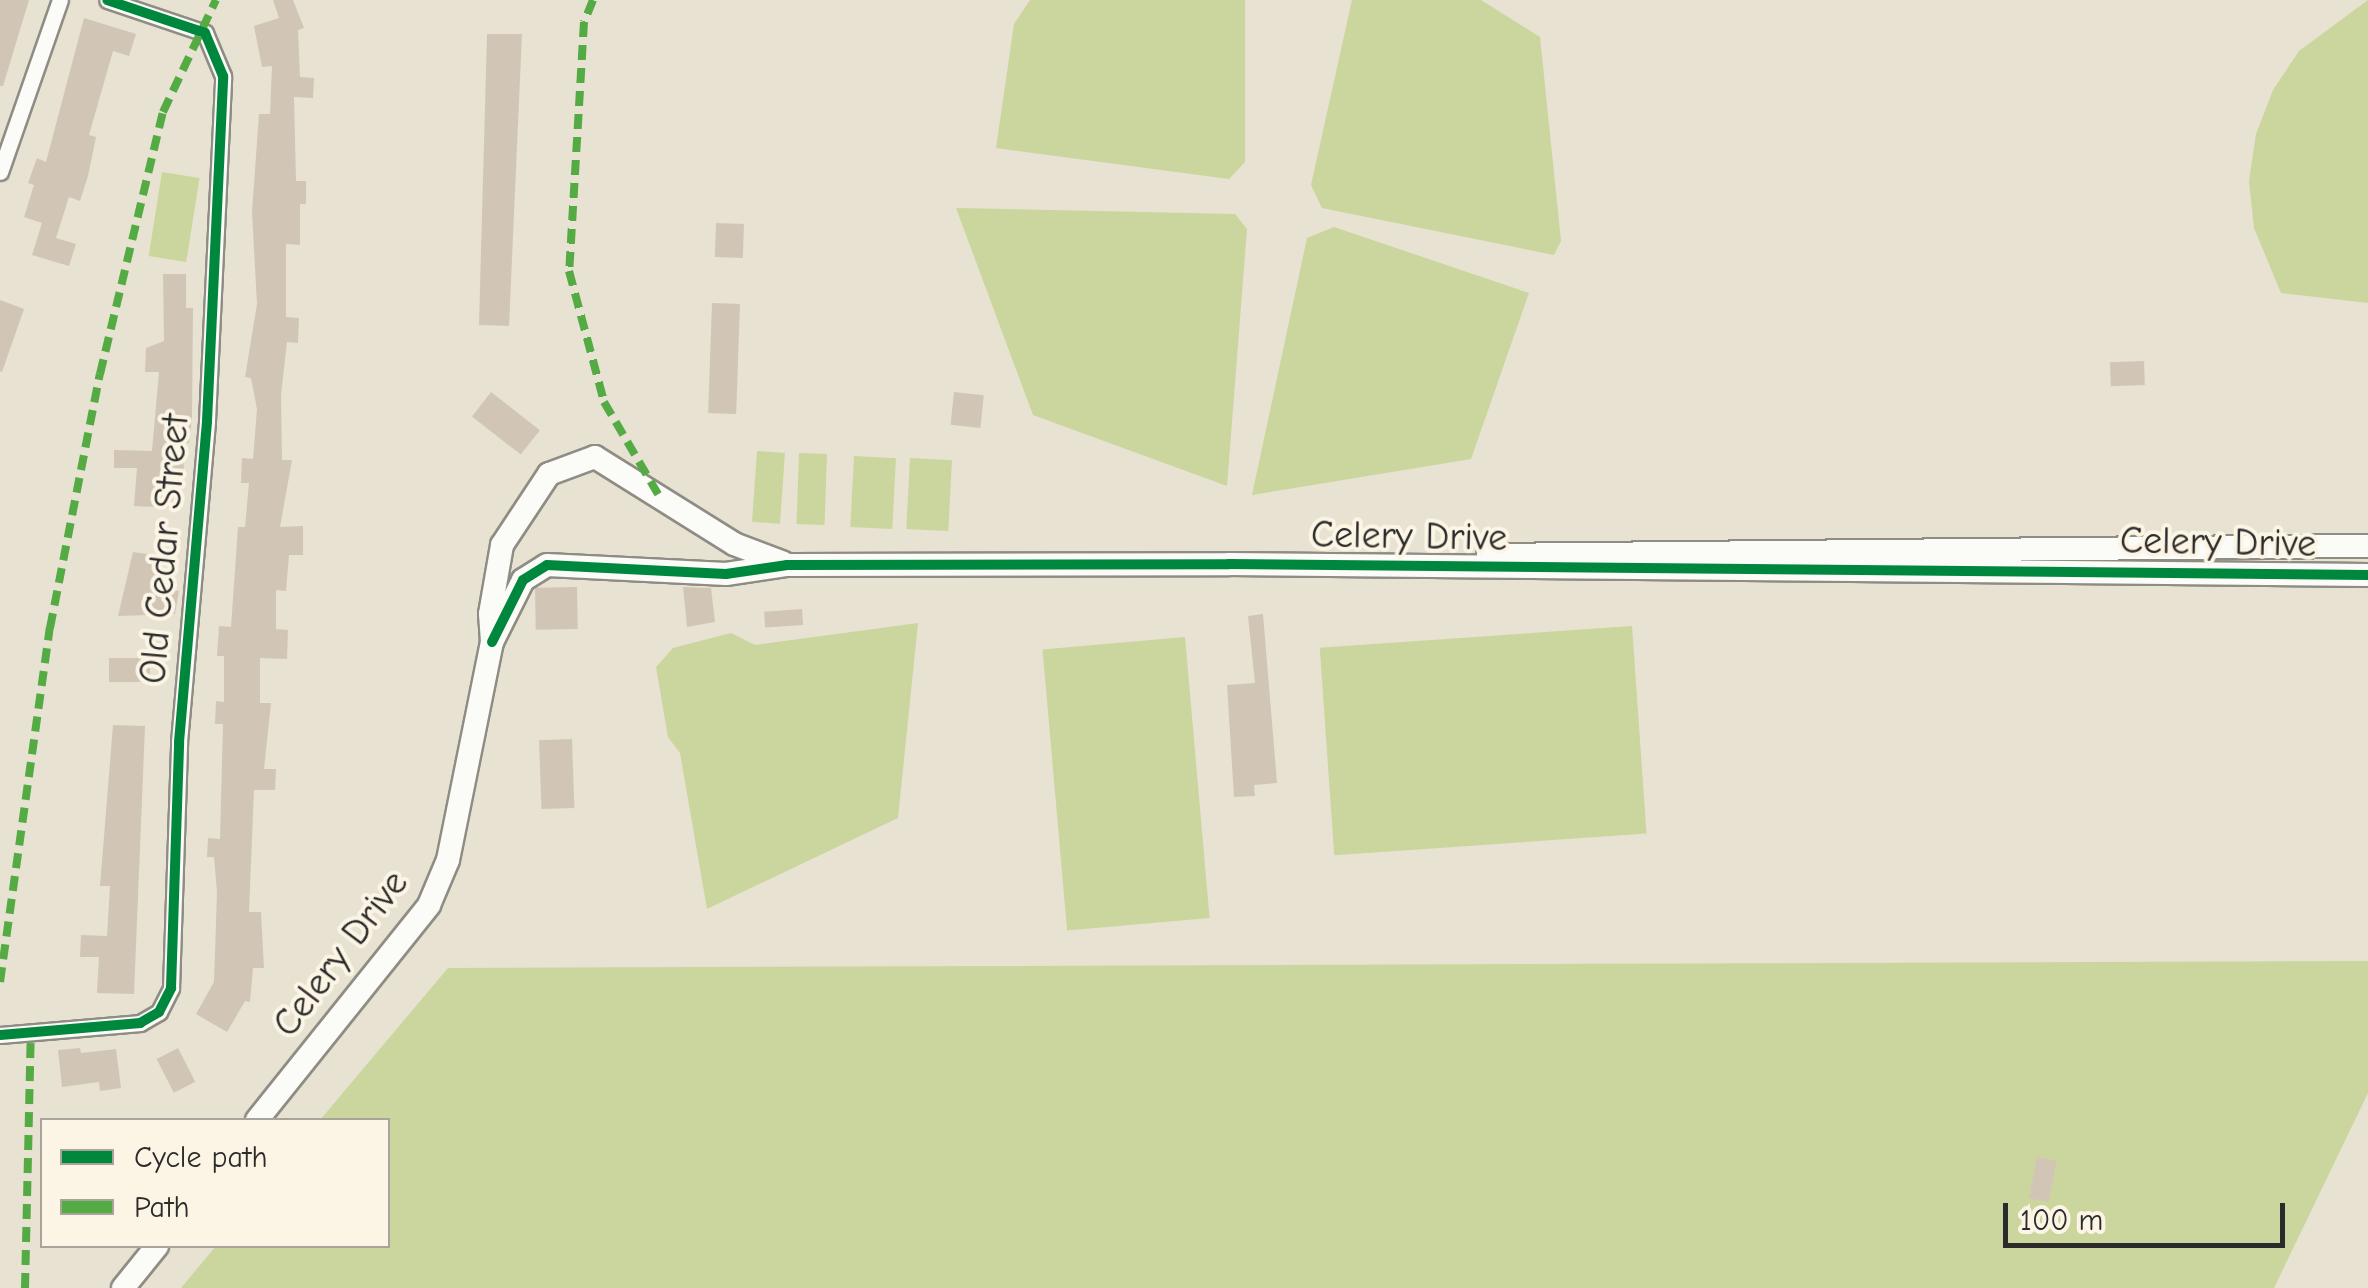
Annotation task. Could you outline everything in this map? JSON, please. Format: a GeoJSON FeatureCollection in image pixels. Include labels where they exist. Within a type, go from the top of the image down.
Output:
{"type":"FeatureCollection","features":[{"type":"Feature","properties":{"kind":"street"},"geometry":{"type":"LineString","coordinates":[[1,163],[60,0]]}},
{"type":"Feature","properties":{"kind":"street","name":"Old Cedar Street"},"geometry":{"type":"LineString","coordinates":[[0,1035],[140,1023],[160,1012],[171,988],[179,742],[207,421],[223,76],[204,33],[108,0]]}},
{"type":"Feature","properties":{"kind":"street","name":"Celery Drive"},"geometry":{"type":"LineString","coordinates":[[259,1118],[429,906],[448,860],[492,642],[490,614],[502,545],[548,474],[575,460],[595,458],[615,466],[734,544],[787,564]]}},
{"type":"Feature","properties":{"kind":"street","name":"Celery Drive"},"geometry":{"type":"LineString","coordinates":[[1360,565],[1704,550],[2368,546]]}},
{"type":"Feature","properties":{"kind":"street","name":"Celery Drive"},"geometry":{"type":"LineString","coordinates":[[492,642],[524,580],[547,565],[726,574],[787,564],[2368,575]]}},
{"type":"Feature","properties":{"kind":"street"},"geometry":{"type":"LineString","coordinates":[[124,1288],[155,1248]]}},
{"type":"Feature","properties":{"kind":"green space"},"geometry":{"type":"Polygon","coordinates":[[[1030,0],[1245,0],[1245,162],[1229,179],[996,148],[1014,24],[1030,0]]]}},
{"type":"Feature","properties":{"kind":"green space"},"geometry":{"type":"Polygon","coordinates":[[[1352,0],[1481,0],[1540,37],[1561,241],[1554,255],[1322,208],[1311,185],[1352,0]]]}},
{"type":"Feature","properties":{"kind":"green space"},"geometry":{"type":"Polygon","coordinates":[[[2368,0],[2368,303],[2281,293],[2254,228],[2249,181],[2256,134],[2273,90],[2299,51],[2368,0]]]}},
{"type":"Feature","properties":{"kind":"green space"},"geometry":{"type":"Polygon","coordinates":[[[162,172],[200,178],[186,262],[149,256],[162,172]]]}},
{"type":"Feature","properties":{"kind":"green space"},"geometry":{"type":"Polygon","coordinates":[[[956,208],[1235,214],[1247,229],[1227,486],[1033,415],[956,208]]]}},
{"type":"Feature","properties":{"kind":"green space"},"geometry":{"type":"Polygon","coordinates":[[[1334,227],[1529,293],[1471,459],[1252,495],[1307,238],[1334,227]]]}},
{"type":"Feature","properties":{"kind":"green space"},"geometry":{"type":"Polygon","coordinates":[[[757,451],[785,453],[780,524],[752,522],[757,451]]]}},
{"type":"Feature","properties":{"kind":"green space"},"geometry":{"type":"Polygon","coordinates":[[[799,453],[827,454],[825,525],[797,524],[799,453]]]}},
{"type":"Feature","properties":{"kind":"green space"},"geometry":{"type":"Polygon","coordinates":[[[854,456],[896,458],[892,529],[850,527],[854,456]]]}},
{"type":"Feature","properties":{"kind":"green space"},"geometry":{"type":"Polygon","coordinates":[[[910,458],[952,460],[948,531],[906,529],[910,458]]]}},
{"type":"Feature","properties":{"kind":"green space"},"geometry":{"type":"Polygon","coordinates":[[[918,623],[898,818],[707,909],[680,753],[668,737],[656,667],[673,648],[731,633],[755,645],[918,623]]]}},
{"type":"Feature","properties":{"kind":"green space"},"geometry":{"type":"Polygon","coordinates":[[[1632,626],[1647,833],[1334,855],[1320,648],[1632,626]]]}},
{"type":"Feature","properties":{"kind":"green space"},"geometry":{"type":"Polygon","coordinates":[[[1185,637],[1210,918],[1067,930],[1043,649],[1185,637]]]}},
{"type":"Feature","properties":{"kind":"green space"},"geometry":{"type":"Polygon","coordinates":[[[2368,961],[2368,1093],[2274,1288],[181,1288],[214,1248],[390,1248],[390,1118],[322,1118],[448,968],[2368,961]]]}},
{"type":"Feature","properties":{"kind":"building"},"geometry":{"type":"Polygon","coordinates":[[[0,0],[29,0],[3,86],[0,86],[0,0]]]}},
{"type":"Feature","properties":{"kind":"building"},"geometry":{"type":"Polygon","coordinates":[[[273,0],[293,0],[304,28],[298,30],[300,77],[314,78],[313,98],[294,97],[296,181],[306,181],[306,204],[300,204],[300,245],[286,244],[286,317],[299,318],[298,343],[287,342],[281,395],[282,460],[292,460],[280,527],[303,526],[303,555],[289,555],[286,591],[276,590],[276,629],[288,630],[287,659],[260,658],[260,703],[271,703],[264,769],[276,769],[275,790],[254,790],[249,912],[261,912],[264,968],[253,968],[250,1002],[245,1001],[227,1032],[196,1014],[214,982],[217,892],[214,857],[207,857],[208,838],[220,839],[223,724],[215,724],[216,701],[224,702],[224,656],[217,656],[219,626],[231,627],[238,527],[245,527],[249,483],[241,483],[242,458],[253,459],[257,409],[251,378],[245,377],[257,304],[252,212],[259,114],[270,114],[272,66],[262,67],[254,26],[279,18],[273,0]]]}},
{"type":"Feature","properties":{"kind":"building"},"geometry":{"type":"Polygon","coordinates":[[[84,18],[136,34],[129,56],[113,51],[89,135],[96,137],[88,176],[80,201],[69,197],[56,238],[76,244],[69,266],[32,255],[42,223],[24,217],[34,185],[28,183],[37,158],[46,162],[84,18]]]}},
{"type":"Feature","properties":{"kind":"building"},"geometry":{"type":"Polygon","coordinates":[[[487,34],[522,34],[509,326],[479,325],[487,34]]]}},
{"type":"Feature","properties":{"kind":"building"},"geometry":{"type":"Polygon","coordinates":[[[716,223],[744,224],[743,258],[715,257],[716,223]]]}},
{"type":"Feature","properties":{"kind":"building"},"geometry":{"type":"Polygon","coordinates":[[[163,274],[186,274],[186,308],[193,308],[192,418],[189,443],[183,443],[184,476],[174,476],[172,508],[134,506],[137,468],[114,468],[114,450],[152,451],[159,372],[145,372],[146,348],[164,341],[163,274]]]}},
{"type":"Feature","properties":{"kind":"building"},"geometry":{"type":"Polygon","coordinates":[[[0,300],[24,309],[2,372],[0,371],[0,300]]]}},
{"type":"Feature","properties":{"kind":"building"},"geometry":{"type":"Polygon","coordinates":[[[712,303],[740,304],[736,414],[708,413],[712,303]]]}},
{"type":"Feature","properties":{"kind":"building"},"geometry":{"type":"Polygon","coordinates":[[[2144,361],[2145,385],[2111,386],[2110,362],[2144,361]]]}},
{"type":"Feature","properties":{"kind":"building"},"geometry":{"type":"Polygon","coordinates":[[[491,392],[540,430],[521,455],[472,416],[491,392]]]}},
{"type":"Feature","properties":{"kind":"building"},"geometry":{"type":"Polygon","coordinates":[[[954,392],[984,395],[980,428],[951,425],[954,392]]]}},
{"type":"Feature","properties":{"kind":"building"},"geometry":{"type":"Polygon","coordinates":[[[133,552],[161,556],[157,587],[179,591],[175,614],[118,616],[133,552]]]}},
{"type":"Feature","properties":{"kind":"building"},"geometry":{"type":"Polygon","coordinates":[[[577,587],[578,629],[536,630],[535,588],[577,587]]]}},
{"type":"Feature","properties":{"kind":"building"},"geometry":{"type":"Polygon","coordinates":[[[683,587],[711,588],[715,622],[687,627],[683,587]]]}},
{"type":"Feature","properties":{"kind":"building"},"geometry":{"type":"Polygon","coordinates":[[[802,609],[803,625],[765,628],[764,612],[802,609]]]}},
{"type":"Feature","properties":{"kind":"building"},"geometry":{"type":"Polygon","coordinates":[[[1263,614],[1277,783],[1254,785],[1255,796],[1234,797],[1227,685],[1255,683],[1248,616],[1263,614]]]}},
{"type":"Feature","properties":{"kind":"building"},"geometry":{"type":"Polygon","coordinates":[[[109,658],[150,658],[150,682],[109,682],[109,658]]]}},
{"type":"Feature","properties":{"kind":"building"},"geometry":{"type":"Polygon","coordinates":[[[113,725],[145,726],[134,994],[97,993],[99,957],[80,957],[81,935],[107,936],[110,886],[100,886],[113,725]]]}},
{"type":"Feature","properties":{"kind":"building"},"geometry":{"type":"Polygon","coordinates":[[[572,739],[574,808],[541,809],[539,740],[572,739]]]}},
{"type":"Feature","properties":{"kind":"building"},"geometry":{"type":"Polygon","coordinates":[[[80,1048],[81,1053],[116,1049],[121,1088],[100,1091],[99,1082],[62,1087],[58,1050],[80,1048]]]}},
{"type":"Feature","properties":{"kind":"building"},"geometry":{"type":"Polygon","coordinates":[[[178,1048],[195,1082],[174,1093],[157,1059],[178,1048]]]}},
{"type":"Feature","properties":{"kind":"building"},"geometry":{"type":"Polygon","coordinates":[[[2037,1157],[2057,1161],[2049,1202],[2029,1198],[2037,1157]]]}},
{"type":"Feature","properties":{"kind":"marked path"},"geometry":{"type":"LineString","coordinates":[[0,982],[50,628],[100,374],[163,112],[216,0]]}},
{"type":"Feature","properties":{"kind":"marked path"},"geometry":{"type":"LineString","coordinates":[[593,0],[584,22],[569,271],[604,402],[661,499]]}},
{"type":"Feature","properties":{"kind":"marked path"},"geometry":{"type":"LineString","coordinates":[[25,1288],[31,1032]]}},
{"type":"Feature","properties":{"kind":"cycle path"},"geometry":{"type":"LineString","coordinates":[[0,1035],[140,1023],[159,1012],[171,988],[179,742],[207,421],[223,76],[205,33],[107,0]]}},
{"type":"Feature","properties":{"kind":"cycle path"},"geometry":{"type":"LineString","coordinates":[[492,642],[523,580],[547,565],[726,574],[787,565],[1229,564],[2368,575]]}}]}
